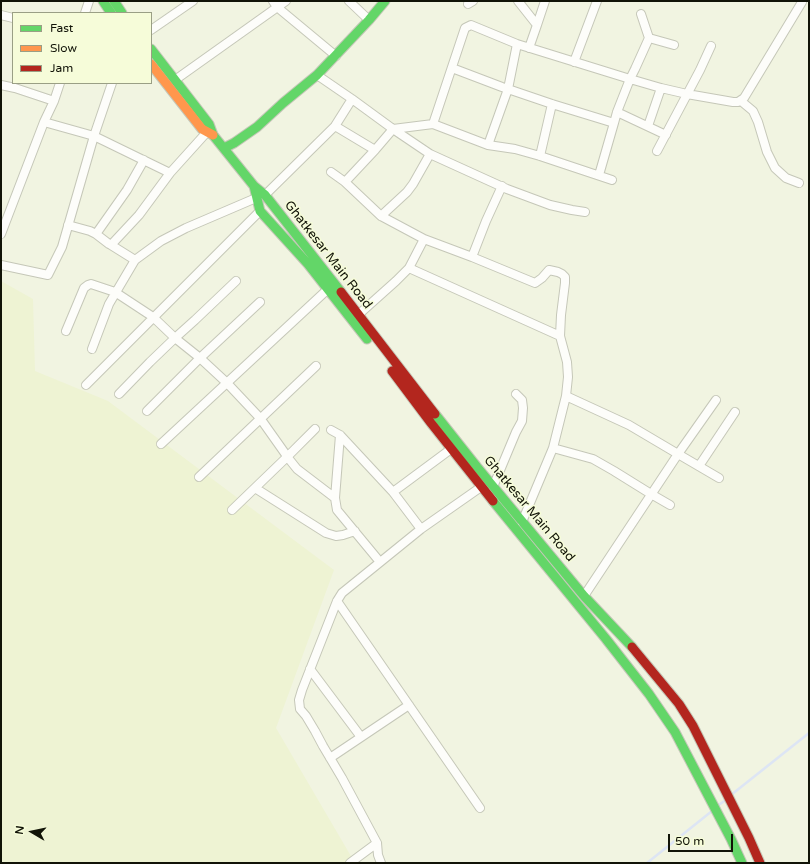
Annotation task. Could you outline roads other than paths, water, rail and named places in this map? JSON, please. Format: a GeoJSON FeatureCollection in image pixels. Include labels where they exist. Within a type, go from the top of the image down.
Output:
{"type":"FeatureCollection","features":[{"type":"Feature","properties":{"kind":"main road"},"geometry":{"type":"LineString","coordinates":[[103,1],[110,12]]}},
{"type":"Feature","properties":{"kind":"main road"},"geometry":{"type":"LineString","coordinates":[[114,1],[121,12]]}},
{"type":"Feature","properties":{"kind":"main road"},"geometry":{"type":"LineString","coordinates":[[224,148],[257,127],[317,75],[385,1]]}},
{"type":"Feature","properties":{"kind":"main road","name":"Ghatkesar Main Road"},"geometry":{"type":"LineString","coordinates":[[152,50],[209,124],[210,133]]}},
{"type":"Feature","properties":{"kind":"main road","name":"Ghatkesar Main Road"},"geometry":{"type":"LineString","coordinates":[[152,65],[202,129],[210,133],[254,186],[265,195],[451,449],[649,694],[676,732],[742,863]]}},
{"type":"Feature","properties":{"kind":"main road","name":"Ghatkesar Main Road"},"geometry":{"type":"LineString","coordinates":[[254,186],[260,211],[354,317],[584,596],[627,641],[679,704],[693,726],[760,863]]}},
{"type":"Feature","properties":{"kind":"main road"},"geometry":{"type":"LineString","coordinates":[[576,604],[584,596]]}},
{"type":"Feature","properties":{"kind":"street"},"geometry":{"type":"LineString","coordinates":[[85,12],[89,1]]}},
{"type":"Feature","properties":{"kind":"street"},"geometry":{"type":"LineString","coordinates":[[152,29],[193,1]]}},
{"type":"Feature","properties":{"kind":"street"},"geometry":{"type":"LineString","coordinates":[[175,80],[275,4],[286,1]]}},
{"type":"Feature","properties":{"kind":"street"},"geometry":{"type":"LineString","coordinates":[[349,1],[369,20]]}},
{"type":"Feature","properties":{"kind":"street"},"geometry":{"type":"LineString","coordinates":[[518,1],[537,26]]}},
{"type":"Feature","properties":{"kind":"street"},"geometry":{"type":"LineString","coordinates":[[529,48],[545,1]]}},
{"type":"Feature","properties":{"kind":"street"},"geometry":{"type":"LineString","coordinates":[[574,62],[597,1]]}},
{"type":"Feature","properties":{"kind":"street"},"geometry":{"type":"LineString","coordinates":[[434,124],[465,28],[467,26],[471,25],[529,48],[661,88],[687,94],[738,102],[744,98],[802,2]]}},
{"type":"Feature","properties":{"kind":"street"},"geometry":{"type":"LineString","coordinates":[[275,4],[336,56]]}},
{"type":"Feature","properties":{"kind":"street"},"geometry":{"type":"LineString","coordinates":[[599,175],[617,112],[649,38],[641,14]]}},
{"type":"Feature","properties":{"kind":"street"},"geometry":{"type":"LineString","coordinates":[[1,15],[12,18]]}},
{"type":"Feature","properties":{"kind":"street"},"geometry":{"type":"LineString","coordinates":[[649,38],[674,45]]}},
{"type":"Feature","properties":{"kind":"street"},"geometry":{"type":"LineString","coordinates":[[488,144],[508,89],[517,44]]}},
{"type":"Feature","properties":{"kind":"street"},"geometry":{"type":"LineString","coordinates":[[658,151],[711,46]]}},
{"type":"Feature","properties":{"kind":"street"},"geometry":{"type":"LineString","coordinates":[[452,68],[552,104],[614,123]]}},
{"type":"Feature","properties":{"kind":"street"},"geometry":{"type":"LineString","coordinates":[[317,75],[430,154],[502,186],[550,205],[585,212]]}},
{"type":"Feature","properties":{"kind":"street"},"geometry":{"type":"LineString","coordinates":[[1,234],[60,84]]}},
{"type":"Feature","properties":{"kind":"street"},"geometry":{"type":"LineString","coordinates":[[1,265],[48,275],[62,247],[94,136],[112,84]]}},
{"type":"Feature","properties":{"kind":"street"},"geometry":{"type":"LineString","coordinates":[[1,85],[16,88],[54,101]]}},
{"type":"Feature","properties":{"kind":"street"},"geometry":{"type":"LineString","coordinates":[[648,126],[661,88]]}},
{"type":"Feature","properties":{"kind":"street"},"geometry":{"type":"LineString","coordinates":[[265,195],[335,126],[352,99]]}},
{"type":"Feature","properties":{"kind":"street"},"geometry":{"type":"LineString","coordinates":[[741,101],[753,111],[758,122],[766,152],[776,168],[786,178],[799,184]]}},
{"type":"Feature","properties":{"kind":"street"},"geometry":{"type":"LineString","coordinates":[[540,156],[552,104]]}},
{"type":"Feature","properties":{"kind":"street"},"geometry":{"type":"LineString","coordinates":[[617,112],[666,135]]}},
{"type":"Feature","properties":{"kind":"street"},"geometry":{"type":"LineString","coordinates":[[44,122],[94,136],[170,173]]}},
{"type":"Feature","properties":{"kind":"street"},"geometry":{"type":"LineString","coordinates":[[345,182],[393,129],[434,124],[488,144],[540,156],[612,180]]}},
{"type":"Feature","properties":{"kind":"street"},"geometry":{"type":"LineString","coordinates":[[335,126],[375,150]]}},
{"type":"Feature","properties":{"kind":"street"},"geometry":{"type":"LineString","coordinates":[[111,244],[139,215],[170,173],[210,133]]}},
{"type":"Feature","properties":{"kind":"street"},"geometry":{"type":"LineString","coordinates":[[381,216],[407,192],[430,154]]}},
{"type":"Feature","properties":{"kind":"street"},"geometry":{"type":"LineString","coordinates":[[96,234],[127,190],[144,160]]}},
{"type":"Feature","properties":{"kind":"street"},"geometry":{"type":"LineString","coordinates":[[331,172],[345,182],[381,216],[424,239],[535,283],[549,270],[553,270],[565,277],[560,336],[567,362],[568,377],[566,396],[553,448],[522,522]]}},
{"type":"Feature","properties":{"kind":"street"},"geometry":{"type":"LineString","coordinates":[[472,257],[502,186]]}},
{"type":"Feature","properties":{"kind":"street"},"geometry":{"type":"LineString","coordinates":[[92,349],[109,304],[135,260],[161,241],[186,228],[256,198]]}},
{"type":"Feature","properties":{"kind":"street"},"geometry":{"type":"LineString","coordinates":[[86,385],[260,211]]}},
{"type":"Feature","properties":{"kind":"street"},"geometry":{"type":"LineString","coordinates":[[68,225],[96,234],[135,260]]}},
{"type":"Feature","properties":{"kind":"street"},"geometry":{"type":"LineString","coordinates":[[354,317],[409,268],[424,239]]}},
{"type":"Feature","properties":{"kind":"street"},"geometry":{"type":"LineString","coordinates":[[409,268],[560,336]]}},
{"type":"Feature","properties":{"kind":"street"},"geometry":{"type":"LineString","coordinates":[[119,394],[150,362],[236,281]]}},
{"type":"Feature","properties":{"kind":"street"},"geometry":{"type":"LineString","coordinates":[[66,331],[84,288],[91,284],[115,292],[153,317],[227,383],[260,418],[297,469],[335,498]]}},
{"type":"Feature","properties":{"kind":"street"},"geometry":{"type":"LineString","coordinates":[[161,444],[328,289]]}},
{"type":"Feature","properties":{"kind":"street"},"geometry":{"type":"LineString","coordinates":[[147,411],[200,358],[260,302]]}},
{"type":"Feature","properties":{"kind":"street"},"geometry":{"type":"LineString","coordinates":[[199,477],[316,366]]}},
{"type":"Feature","properties":{"kind":"street"},"geometry":{"type":"LineString","coordinates":[[493,487],[522,421],[522,400],[516,394]]}},
{"type":"Feature","properties":{"kind":"street"},"geometry":{"type":"LineString","coordinates":[[566,396],[629,425],[719,478]]}},
{"type":"Feature","properties":{"kind":"street"},"geometry":{"type":"LineString","coordinates":[[584,596],[651,494],[716,400]]}},
{"type":"Feature","properties":{"kind":"street"},"geometry":{"type":"LineString","coordinates":[[699,466],[734,412]]}},
{"type":"Feature","properties":{"kind":"street"},"geometry":{"type":"LineString","coordinates":[[232,510],[315,429]]}},
{"type":"Feature","properties":{"kind":"street"},"geometry":{"type":"LineString","coordinates":[[332,430],[340,435],[393,492],[421,529]]}},
{"type":"Feature","properties":{"kind":"street"},"geometry":{"type":"LineString","coordinates":[[340,435],[335,498],[337,510],[380,562]]}},
{"type":"Feature","properties":{"kind":"street"},"geometry":{"type":"LineString","coordinates":[[553,448],[593,460],[670,505]]}},
{"type":"Feature","properties":{"kind":"street"},"geometry":{"type":"LineString","coordinates":[[393,492],[451,449]]}},
{"type":"Feature","properties":{"kind":"street"},"geometry":{"type":"LineString","coordinates":[[381,863],[378,855],[377,842],[342,778],[306,716],[300,709],[299,700],[337,601],[342,593],[421,529],[481,487]]}},
{"type":"Feature","properties":{"kind":"street"},"geometry":{"type":"LineString","coordinates":[[255,488],[326,533],[336,536],[354,531]]}},
{"type":"Feature","properties":{"kind":"street"},"geometry":{"type":"LineString","coordinates":[[337,601],[480,808]]}},
{"type":"Feature","properties":{"kind":"street"},"geometry":{"type":"LineString","coordinates":[[310,669],[361,738]]}},
{"type":"Feature","properties":{"kind":"street"},"geometry":{"type":"LineString","coordinates":[[330,758],[409,705]]}},
{"type":"Feature","properties":{"kind":"street"},"geometry":{"type":"LineString","coordinates":[[350,863],[377,842]]}},
{"type":"Feature","properties":{"kind":"waterway"},"geometry":{"type":"LineString","coordinates":[[731,795],[809,733]]}},
{"type":"Feature","properties":{"kind":"waterway"},"geometry":{"type":"LineString","coordinates":[[717,806],[726,800]]}},
{"type":"Feature","properties":{"kind":"waterway"},"geometry":{"type":"LineString","coordinates":[[647,863],[712,811]]}}]}
